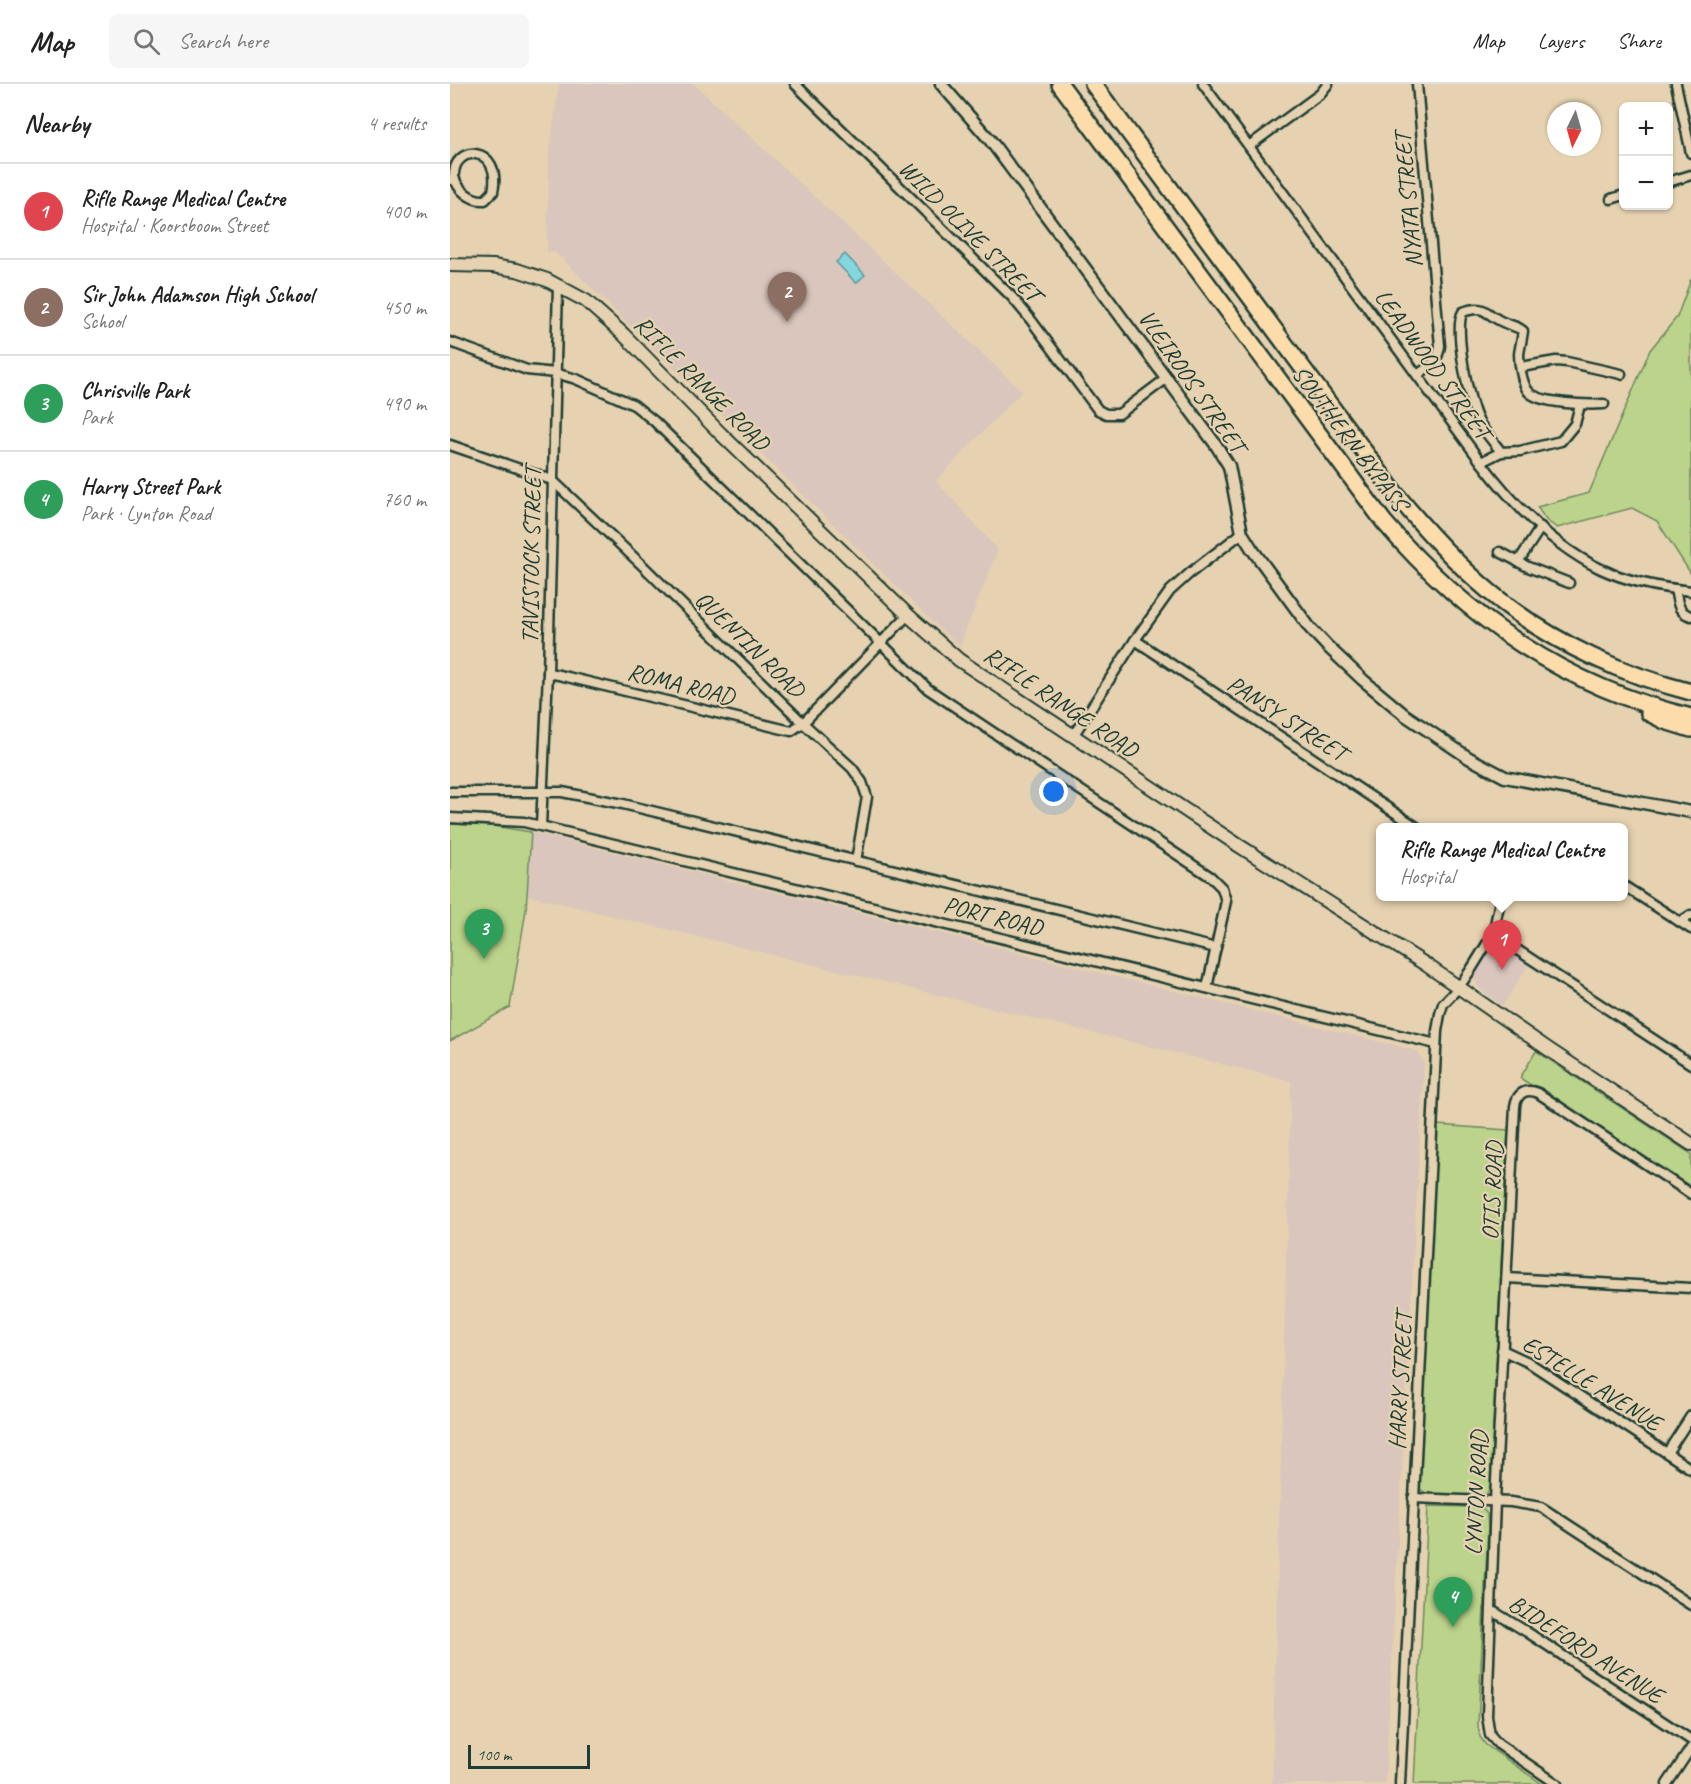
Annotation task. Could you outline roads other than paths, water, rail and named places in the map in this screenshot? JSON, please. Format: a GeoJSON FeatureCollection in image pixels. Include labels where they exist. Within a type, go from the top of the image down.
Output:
{"type":"FeatureCollection","features":[{"type":"Feature","properties":{"kind":"highway","name":"SOUTHERN BYPASS"},"geometry":{"type":"LineString","coordinates":[[1060,84],[1344,469],[1403,545],[1443,585],[1473,610],[1532,652],[1618,694],[1691,717]]}},
{"type":"Feature","properties":{"kind":"highway","name":"SOUTHERN BYPASS"},"geometry":{"type":"LineString","coordinates":[[1093,84],[1395,493],[1449,554],[1501,600],[1550,633],[1623,669],[1690,691]]}},
{"type":"Feature","properties":{"kind":"highway"},"geometry":{"type":"LineString","coordinates":[[1618,694],[1665,721],[1691,729]]}},
{"type":"Feature","properties":{"kind":"main road","name":"RIFLE RANGE ROAD"},"geometry":{"type":"LineString","coordinates":[[450,265],[494,266],[517,270],[547,280],[586,301],[623,334],[720,433],[908,615],[965,664],[1459,987],[1691,1144]]}},
{"type":"Feature","properties":{"kind":"street","name":"WILD OLIVE STREET"},"geometry":{"type":"LineString","coordinates":[[795,84],[1012,297],[1094,406],[1106,414],[1115,415],[1167,378]]}},
{"type":"Feature","properties":{"kind":"street","name":"VLEIROOS STREET"},"geometry":{"type":"LineString","coordinates":[[941,84],[990,140],[1226,460],[1231,474],[1242,534],[1273,579],[1326,646],[1385,700],[1428,731],[1497,774],[1691,812]]}},
{"type":"Feature","properties":{"kind":"street","name":"LEADWOOD STREET"},"geometry":{"type":"LineString","coordinates":[[1203,84],[1481,462],[1507,492],[1541,527],[1567,548],[1600,568],[1628,578],[1691,591]]}},
{"type":"Feature","properties":{"kind":"street"},"geometry":{"type":"LineString","coordinates":[[1249,146],[1320,94],[1328,84]]}},
{"type":"Feature","properties":{"kind":"street","name":"NYATA STREET"},"geometry":{"type":"LineString","coordinates":[[1417,84],[1440,339],[1434,363],[1417,375]]}},
{"type":"Feature","properties":{"kind":"street"},"geometry":{"type":"LineString","coordinates":[[1676,84],[1691,153]]}},
{"type":"Feature","properties":{"kind":"street"},"geometry":{"type":"LineString","coordinates":[[480,154],[486,158],[494,170],[495,177],[493,192],[484,200],[474,199],[452,179],[455,166],[464,156],[480,154]]}},
{"type":"Feature","properties":{"kind":"street"},"geometry":{"type":"LineString","coordinates":[[1673,180],[1691,175]]}},
{"type":"Feature","properties":{"kind":"street"},"geometry":{"type":"LineString","coordinates":[[1611,199],[1619,196]]}},
{"type":"Feature","properties":{"kind":"street","name":"TAVISTOCK STREET"},"geometry":{"type":"LineString","coordinates":[[541,826],[548,673],[558,285]]}},
{"type":"Feature","properties":{"kind":"street"},"geometry":{"type":"LineString","coordinates":[[1501,452],[1478,422],[1474,412],[1463,364],[1460,320],[1463,312],[1480,309],[1488,311],[1498,320],[1517,326],[1523,331],[1519,354],[1521,367],[1525,386],[1534,397],[1580,405],[1604,404]]}},
{"type":"Feature","properties":{"kind":"street"},"geometry":{"type":"LineString","coordinates":[[450,342],[527,370],[555,373],[576,379],[634,405],[646,414],[913,676],[934,693],[1217,882],[1225,892],[1226,901],[1207,988]]}},
{"type":"Feature","properties":{"kind":"street"},"geometry":{"type":"LineString","coordinates":[[1521,367],[1556,361],[1621,374]]}},
{"type":"Feature","properties":{"kind":"street"},"geometry":{"type":"LineString","coordinates":[[1481,462],[1501,452],[1520,451],[1561,441],[1575,424],[1580,405]]}},
{"type":"Feature","properties":{"kind":"street"},"geometry":{"type":"LineString","coordinates":[[450,445],[552,480]]}},
{"type":"Feature","properties":{"kind":"street","name":"QUENTIN ROAD"},"geometry":{"type":"LineString","coordinates":[[552,480],[852,768],[865,787],[867,797],[856,861]]}},
{"type":"Feature","properties":{"kind":"street"},"geometry":{"type":"LineString","coordinates":[[1518,562],[1541,527]]}},
{"type":"Feature","properties":{"kind":"street"},"geometry":{"type":"LineString","coordinates":[[1073,736],[1135,640],[1177,584],[1242,534]]}},
{"type":"Feature","properties":{"kind":"street"},"geometry":{"type":"LineString","coordinates":[[1500,552],[1569,583]]}},
{"type":"Feature","properties":{"kind":"street"},"geometry":{"type":"LineString","coordinates":[[1675,589],[1679,608],[1691,616]]}},
{"type":"Feature","properties":{"kind":"street"},"geometry":{"type":"LineString","coordinates":[[803,723],[908,615]]}},
{"type":"Feature","properties":{"kind":"street","name":"PANSY STREET"},"geometry":{"type":"LineString","coordinates":[[1135,640],[1410,823]]}},
{"type":"Feature","properties":{"kind":"street","name":"ROMA ROAD"},"geometry":{"type":"LineString","coordinates":[[548,673],[791,731],[803,723]]}},
{"type":"Feature","properties":{"kind":"street","name":"PORT ROAD"},"geometry":{"type":"LineString","coordinates":[[450,792],[575,794],[1216,948]]}},
{"type":"Feature","properties":{"kind":"street","name":"PORT ROAD"},"geometry":{"type":"LineString","coordinates":[[450,818],[524,822],[1436,1044]]}},
{"type":"Feature","properties":{"kind":"street"},"geometry":{"type":"LineString","coordinates":[[1628,889],[1691,929]]}},
{"type":"Feature","properties":{"kind":"street"},"geometry":{"type":"LineString","coordinates":[[1500,901],[1493,934],[1691,1064]]}},
{"type":"Feature","properties":{"kind":"street"},"geometry":{"type":"LineString","coordinates":[[1680,922],[1691,915]]}},
{"type":"Feature","properties":{"kind":"street","name":"HARRY STREET"},"geometry":{"type":"LineString","coordinates":[[1400,1784],[1438,1023],[1442,1007],[1459,987],[1493,934]]}},
{"type":"Feature","properties":{"kind":"street","name":"OTIS ROAD"},"geometry":{"type":"LineString","coordinates":[[1507,1278],[1515,1106],[1517,1097],[1521,1093],[1531,1090],[1538,1093],[1691,1194]]}},
{"type":"Feature","properties":{"kind":"street"},"geometry":{"type":"LineString","coordinates":[[1507,1278],[1691,1288]]}},
{"type":"Feature","properties":{"kind":"street","name":"LYNTON ROAD"},"geometry":{"type":"LineString","coordinates":[[1507,1278],[1495,1501],[1487,1716],[1490,1735],[1498,1744],[1557,1784]]}},
{"type":"Feature","properties":{"kind":"street","name":"ESTELLE AVENUE"},"geometry":{"type":"LineString","coordinates":[[1502,1350],[1528,1362],[1691,1469]]}},
{"type":"Feature","properties":{"kind":"street"},"geometry":{"type":"LineString","coordinates":[[1667,1453],[1691,1416]]}},
{"type":"Feature","properties":{"kind":"street"},"geometry":{"type":"LineString","coordinates":[[1413,1498],[1535,1505],[1547,1510],[1691,1605]]}},
{"type":"Feature","properties":{"kind":"street","name":"BIDEFORD AVENUE"},"geometry":{"type":"LineString","coordinates":[[1491,1610],[1691,1740]]}},
{"type":"Feature","properties":{"kind":"street"},"geometry":{"type":"LineString","coordinates":[[1667,1784],[1691,1748]]}},
{"type":"Feature","properties":{"kind":"water"},"geometry":{"type":"Polygon","coordinates":[[[845,254],[865,275],[856,283],[836,262],[845,254]]]}},
{"type":"Feature","properties":{"kind":"place","name":"Sir John Adamson High School"},"geometry":{"type":"Point","coordinates":[787,322]}},
{"type":"Feature","properties":{"kind":"place","name":"Chrisville Park"},"geometry":{"type":"Point","coordinates":[484,959]}},
{"type":"Feature","properties":{"kind":"place","name":"Rifle Range Medical Centre"},"geometry":{"type":"Point","coordinates":[1502,970]}},
{"type":"Feature","properties":{"kind":"place","name":"Harry Street Park"},"geometry":{"type":"Point","coordinates":[1453,1627]}}]}
